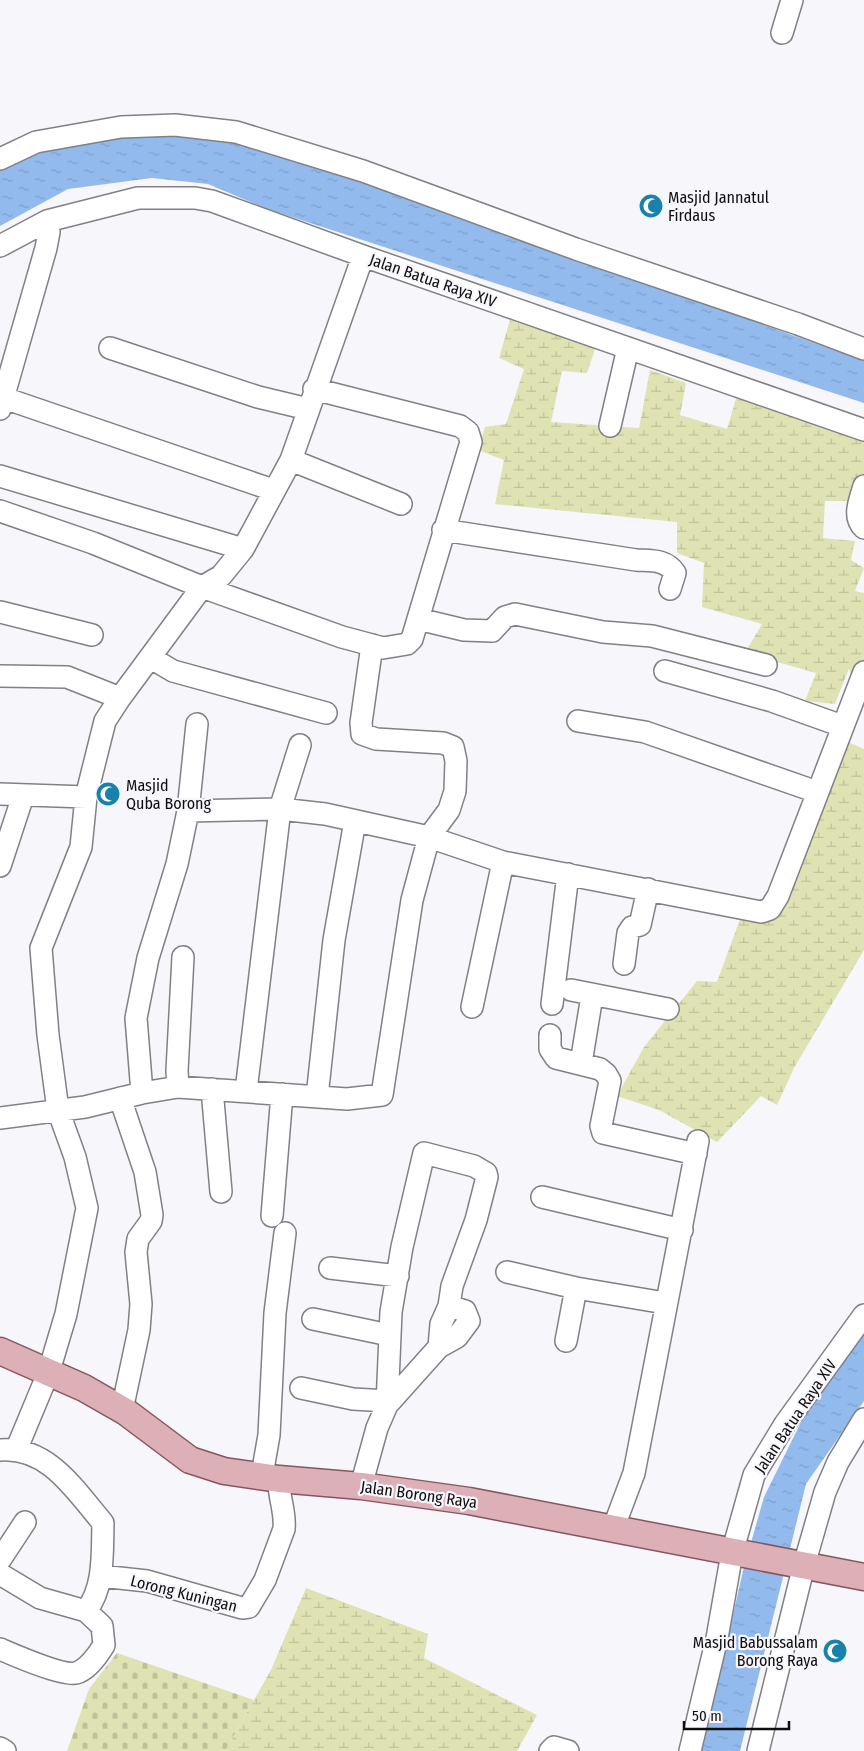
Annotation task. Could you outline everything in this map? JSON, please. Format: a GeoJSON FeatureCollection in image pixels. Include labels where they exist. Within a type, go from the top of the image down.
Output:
{"type":"FeatureCollection","features":[{"type":"Feature","properties":{"kind":"main road","name":"Jalan Borong Raya"},"geometry":{"type":"LineString","coordinates":[[0,1351],[84,1388],[122,1410],[190,1460],[224,1471],[361,1486],[469,1501],[864,1577]]}},
{"type":"Feature","properties":{"kind":"street"},"geometry":{"type":"LineString","coordinates":[[782,33],[792,0]]}},
{"type":"Feature","properties":{"kind":"street"},"geometry":{"type":"LineString","coordinates":[[0,159],[36,142],[121,127],[175,125],[236,132],[363,172],[576,249],[798,324],[864,349]]}},
{"type":"Feature","properties":{"kind":"street","name":"Jalan Batua Raya XIV"},"geometry":{"type":"LineString","coordinates":[[0,246],[48,221],[138,198],[195,198],[229,206],[363,256],[864,430]]}},
{"type":"Feature","properties":{"kind":"street"},"geometry":{"type":"LineString","coordinates":[[48,221],[49,232],[46,248],[2,404],[273,490]]}},
{"type":"Feature","properties":{"kind":"street"},"geometry":{"type":"LineString","coordinates":[[86,1611],[93,1603],[101,1576],[103,1524],[64,1477],[33,1454],[9,1449],[49,1372],[66,1314],[87,1208],[75,1157],[58,1110],[48,1036],[40,948],[81,847],[86,797],[105,721],[202,587],[221,576],[243,549],[273,490],[291,460],[363,256]]}},
{"type":"Feature","properties":{"kind":"street"},"geometry":{"type":"LineString","coordinates":[[0,511],[93,543],[202,587],[342,637],[383,648],[407,644],[412,639],[443,530],[471,442],[468,432],[460,426],[311,399],[258,397],[110,348]]}},
{"type":"Feature","properties":{"kind":"street"},"geometry":{"type":"LineString","coordinates":[[610,426],[628,348]]}},
{"type":"Feature","properties":{"kind":"street"},"geometry":{"type":"LineString","coordinates":[[291,460],[401,504]]}},
{"type":"Feature","properties":{"kind":"street"},"geometry":{"type":"LineString","coordinates":[[0,476],[243,549]]}},
{"type":"Feature","properties":{"kind":"street"},"geometry":{"type":"LineString","coordinates":[[864,486],[857,514],[860,524],[864,528]]}},
{"type":"Feature","properties":{"kind":"street"},"geometry":{"type":"LineString","coordinates":[[443,530],[627,559],[662,562],[671,566],[676,573],[670,589]]}},
{"type":"Feature","properties":{"kind":"street"},"geometry":{"type":"LineString","coordinates":[[0,612],[92,635]]}},
{"type":"Feature","properties":{"kind":"street"},"geometry":{"type":"LineString","coordinates":[[418,619],[464,630],[492,631],[505,616],[515,614],[603,632],[652,636],[766,666]]}},
{"type":"Feature","properties":{"kind":"street"},"geometry":{"type":"LineString","coordinates":[[0,1118],[86,1107],[142,1093],[178,1087],[347,1099],[382,1095],[412,900],[429,837],[449,810],[455,791],[456,761],[453,748],[443,743],[376,739],[362,734],[361,723],[372,645]]}},
{"type":"Feature","properties":{"kind":"street"},"geometry":{"type":"LineString","coordinates":[[151,658],[172,671],[326,713]]}},
{"type":"Feature","properties":{"kind":"street"},"geometry":{"type":"LineString","coordinates":[[666,671],[772,701],[842,726]]}},
{"type":"Feature","properties":{"kind":"street"},"geometry":{"type":"LineString","coordinates":[[188,811],[280,809],[325,814],[429,837],[503,862],[761,912],[770,909],[781,888],[864,672]]}},
{"type":"Feature","properties":{"kind":"street"},"geometry":{"type":"LineString","coordinates":[[0,676],[67,677],[120,698]]}},
{"type":"Feature","properties":{"kind":"street"},"geometry":{"type":"LineString","coordinates":[[578,721],[645,732],[817,792]]}},
{"type":"Feature","properties":{"kind":"street"},"geometry":{"type":"LineString","coordinates":[[142,1093],[136,1018],[148,958],[177,864],[188,811],[197,724]]}},
{"type":"Feature","properties":{"kind":"street"},"geometry":{"type":"LineString","coordinates":[[246,1091],[280,809],[300,745]]}},
{"type":"Feature","properties":{"kind":"street"},"geometry":{"type":"LineString","coordinates":[[0,794],[86,797]]}},
{"type":"Feature","properties":{"kind":"street"},"geometry":{"type":"LineString","coordinates":[[0,866],[23,796]]}},
{"type":"Feature","properties":{"kind":"street"},"geometry":{"type":"LineString","coordinates":[[318,1097],[334,940],[355,821]]}},
{"type":"Feature","properties":{"kind":"street"},"geometry":{"type":"LineString","coordinates":[[472,1007],[503,862]]}},
{"type":"Feature","properties":{"kind":"street"},"geometry":{"type":"LineString","coordinates":[[552,1004],[568,874]]}},
{"type":"Feature","properties":{"kind":"street"},"geometry":{"type":"LineString","coordinates":[[624,964],[628,933],[632,927],[640,925],[648,889]]}},
{"type":"Feature","properties":{"kind":"street"},"geometry":{"type":"LineString","coordinates":[[178,1087],[177,1062],[183,957]]}},
{"type":"Feature","properties":{"kind":"street"},"geometry":{"type":"LineString","coordinates":[[570,990],[592,996],[668,1009]]}},
{"type":"Feature","properties":{"kind":"street"},"geometry":{"type":"LineString","coordinates":[[581,1063],[592,996]]}},
{"type":"Feature","properties":{"kind":"street"},"geometry":{"type":"LineString","coordinates":[[550,1035],[550,1049],[556,1058],[600,1069],[610,1081],[601,1126],[603,1133],[697,1148],[634,1473],[613,1529]]}},
{"type":"Feature","properties":{"kind":"street"},"geometry":{"type":"LineString","coordinates":[[212,1089],[221,1192]]}},
{"type":"Feature","properties":{"kind":"street"},"geometry":{"type":"LineString","coordinates":[[272,1216],[282,1094]]}},
{"type":"Feature","properties":{"kind":"street"},"geometry":{"type":"LineString","coordinates":[[120,1098],[145,1172],[152,1215],[152,1221],[138,1239],[136,1252],[141,1304],[139,1330],[122,1410]]}},
{"type":"Feature","properties":{"kind":"street"},"geometry":{"type":"LineString","coordinates":[[361,1486],[376,1428],[387,1403],[440,1348],[457,1337],[469,1321],[464,1310],[449,1306],[452,1286],[487,1177],[481,1169],[424,1154],[398,1276],[389,1335],[387,1403]]}},
{"type":"Feature","properties":{"kind":"street"},"geometry":{"type":"LineString","coordinates":[[542,1197],[682,1230]]}},
{"type":"Feature","properties":{"kind":"street"},"geometry":{"type":"LineString","coordinates":[[271,1477],[269,1434],[275,1313],[285,1233]]}},
{"type":"Feature","properties":{"kind":"street"},"geometry":{"type":"LineString","coordinates":[[330,1268],[398,1276]]}},
{"type":"Feature","properties":{"kind":"street"},"geometry":{"type":"LineString","coordinates":[[507,1272],[576,1288],[666,1303]]}},
{"type":"Feature","properties":{"kind":"street"},"geometry":{"type":"LineString","coordinates":[[566,1341],[576,1288]]}},
{"type":"Feature","properties":{"kind":"street","name":"Jalan Batua Raya XIV"},"geometry":{"type":"LineString","coordinates":[[690,1751],[738,1554],[754,1475],[762,1460],[864,1315]]}},
{"type":"Feature","properties":{"kind":"street"},"geometry":{"type":"LineString","coordinates":[[313,1319],[389,1335]]}},
{"type":"Feature","properties":{"kind":"street"},"geometry":{"type":"LineString","coordinates":[[302,1388],[353,1399],[387,1403]]}},
{"type":"Feature","properties":{"kind":"street"},"geometry":{"type":"LineString","coordinates":[[758,1751],[800,1564],[825,1492],[838,1462],[864,1420]]}},
{"type":"Feature","properties":{"kind":"street","name":"Lorong Kuningan"},"geometry":{"type":"LineString","coordinates":[[101,1576],[147,1581],[242,1608],[249,1607],[265,1580],[284,1530],[285,1521],[279,1497],[271,1477]]}},
{"type":"Feature","properties":{"kind":"street"},"geometry":{"type":"LineString","coordinates":[[0,1560],[26,1522]]}},
{"type":"Feature","properties":{"kind":"street"},"geometry":{"type":"LineString","coordinates":[[0,1574],[40,1598],[86,1611],[102,1626],[104,1645],[91,1661],[77,1672],[59,1670],[0,1649]]}},
{"type":"Feature","properties":{"kind":"street"},"geometry":{"type":"LineString","coordinates":[[0,1748],[5,1751]]}},
{"type":"Feature","properties":{"kind":"green space"},"geometry":{"type":"Polygon","coordinates":[[[510,320],[596,346],[587,373],[562,371],[551,422],[639,428],[650,370],[686,383],[680,415],[727,429],[737,395],[864,441],[864,525],[862,501],[825,501],[823,538],[855,541],[851,560],[864,568],[855,591],[864,593],[864,690],[853,686],[849,668],[835,704],[805,701],[816,673],[745,653],[762,624],[702,607],[704,563],[677,553],[677,522],[495,504],[504,460],[478,450],[485,427],[506,424],[524,369],[499,358],[510,320]]]}},
{"type":"Feature","properties":{"kind":"green space"},"geometry":{"type":"Polygon","coordinates":[[[832,735],[864,749],[864,950],[794,1068],[777,1105],[761,1096],[717,1142],[659,1110],[617,1096],[644,1047],[697,981],[717,982],[743,911],[769,906],[832,735]]]}},
{"type":"Feature","properties":{"kind":"green space"},"geometry":{"type":"Polygon","coordinates":[[[306,1588],[428,1634],[424,1658],[537,1715],[517,1751],[225,1751],[271,1670],[306,1588]]]}},
{"type":"Feature","properties":{"kind":"green space"},"geometry":{"type":"Polygon","coordinates":[[[117,1653],[254,1700],[225,1751],[67,1751],[89,1689],[117,1653]]]}},
{"type":"Feature","properties":{"kind":"water"},"geometry":{"type":"Polygon","coordinates":[[[132,131],[224,135],[306,160],[864,361],[864,403],[267,209],[208,184],[152,178],[68,189],[0,226],[0,161],[132,131]]]}},
{"type":"Feature","properties":{"kind":"water"},"geometry":{"type":"Polygon","coordinates":[[[864,1330],[864,1401],[806,1484],[740,1751],[702,1751],[743,1571],[764,1497],[805,1414],[864,1330]]]}},
{"type":"Feature","properties":{"kind":"place","name":"Masjid Jannatul Firdaus"},"geometry":{"type":"Point","coordinates":[651,206]}},
{"type":"Feature","properties":{"kind":"place","name":"Masjid Quba Borong"},"geometry":{"type":"Point","coordinates":[108,794]}},
{"type":"Feature","properties":{"kind":"place","name":"Masjid Babussalam Borong Raya"},"geometry":{"type":"Point","coordinates":[835,1651]}}]}
